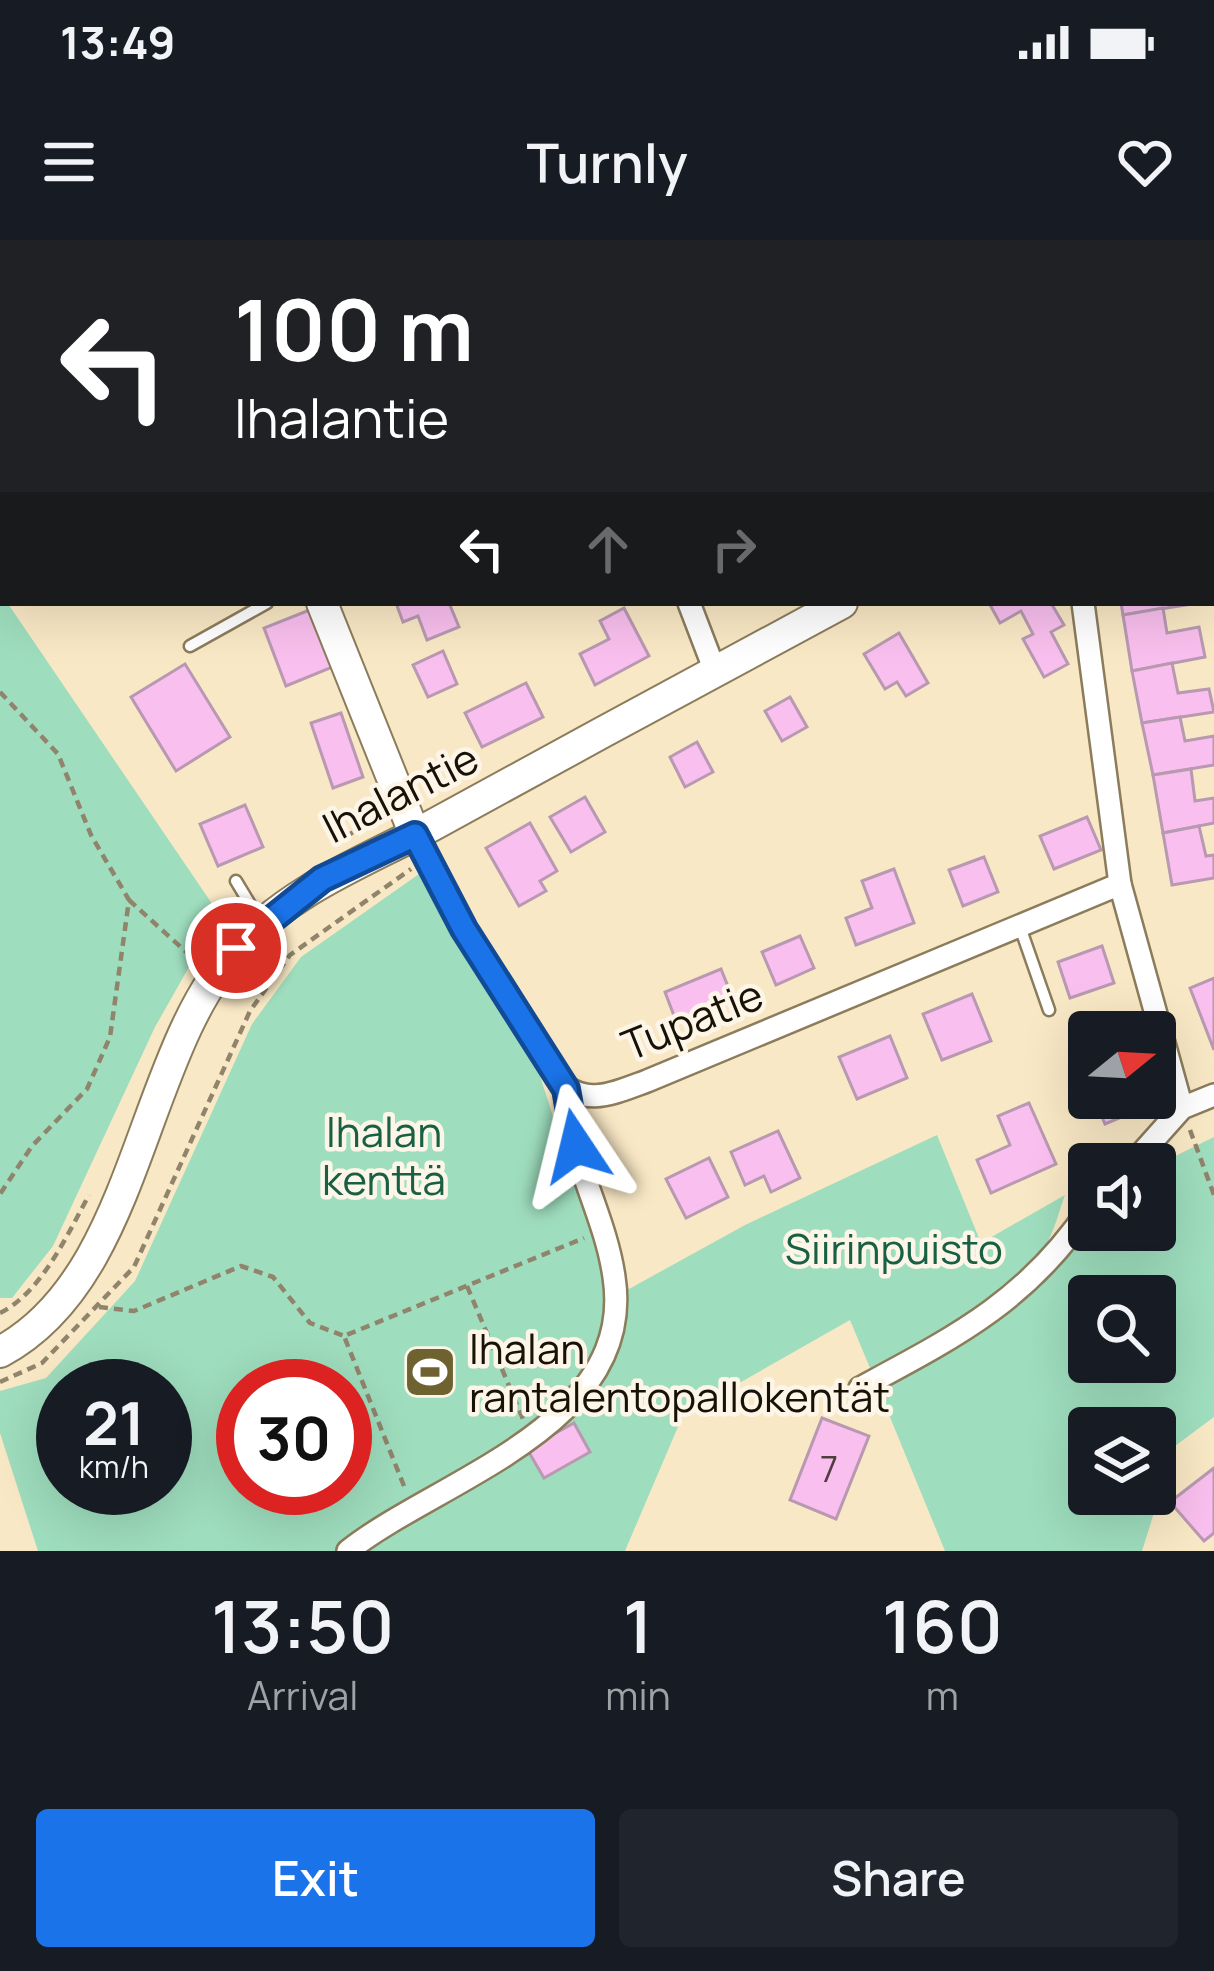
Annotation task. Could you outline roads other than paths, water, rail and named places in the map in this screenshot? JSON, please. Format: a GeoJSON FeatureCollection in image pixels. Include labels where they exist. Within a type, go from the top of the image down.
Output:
{"type":"FeatureCollection","features":[{"type":"Feature","properties":{"kind":"street"},"geometry":{"type":"LineString","coordinates":[[323,606],[416,850],[566,1089],[614,1277],[608,1338],[590,1380],[566,1410],[531,1437],[348,1551]]}},
{"type":"Feature","properties":{"kind":"street"},"geometry":{"type":"LineString","coordinates":[[690,606],[716,671]]}},
{"type":"Feature","properties":{"kind":"street","name":"Ihalantie"},"geometry":{"type":"LineString","coordinates":[[0,1352],[39,1326],[82,1276],[198,1011],[236,948],[261,923],[322,879],[416,850],[716,671],[836,606]]}},
{"type":"Feature","properties":{"kind":"street"},"geometry":{"type":"LineString","coordinates":[[1083,606],[1120,884],[1182,1108]]}},
{"type":"Feature","properties":{"kind":"street","name":"Tupatie"},"geometry":{"type":"LineString","coordinates":[[566,1089],[592,1098],[611,1094],[1120,884]]}},
{"type":"Feature","properties":{"kind":"street"},"geometry":{"type":"LineString","coordinates":[[1151,1143],[1182,1108],[1214,1095]]}},
{"type":"Feature","properties":{"kind":"street"},"geometry":{"type":"LineString","coordinates":[[860,1388],[1002,1307],[1068,1240]]}},
{"type":"Feature","properties":{"kind":"lane"},"geometry":{"type":"LineString","coordinates":[[190,646],[262,606]]}},
{"type":"Feature","properties":{"kind":"lane"},"geometry":{"type":"LineString","coordinates":[[236,881],[261,923]]}},
{"type":"Feature","properties":{"kind":"lane"},"geometry":{"type":"LineString","coordinates":[[1020,927],[1049,1010]]}},
{"type":"Feature","properties":{"kind":"place","name":"Ihalan rantalentopallokentät"},"geometry":{"type":"Point","coordinates":[430,1372]}},
{"type":"Feature","properties":{"kind":"park label","name":"Ihalan kenttä"},"geometry":{"type":"Point","coordinates":[384,1155]}},
{"type":"Feature","properties":{"kind":"park label","name":"Siirinpuisto"},"geometry":{"type":"Point","coordinates":[894,1248]}}]}
